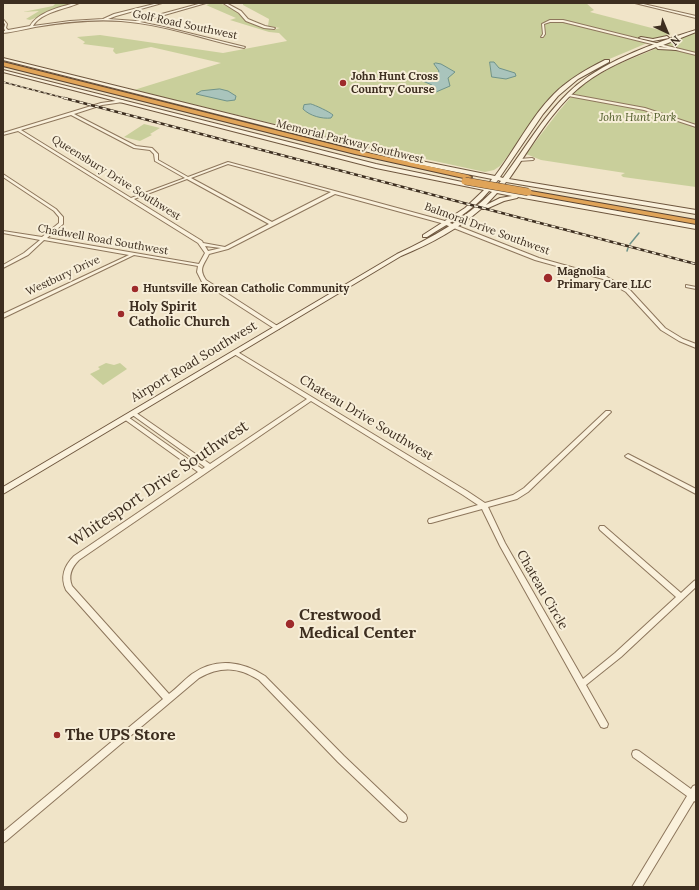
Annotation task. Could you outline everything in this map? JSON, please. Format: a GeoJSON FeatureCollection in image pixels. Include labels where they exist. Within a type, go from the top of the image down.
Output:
{"type":"FeatureCollection","features":[{"type":"Feature","properties":{"kind":"highway","name":"Memorial Parkway Southwest"},"geometry":{"type":"LineString","coordinates":[[3,64],[466,179]]}},
{"type":"Feature","properties":{"kind":"highway"},"geometry":{"type":"LineString","coordinates":[[3,67],[52,84]]}},
{"type":"Feature","properties":{"kind":"highway","name":"Memorial Parkway Southwest"},"geometry":{"type":"LineString","coordinates":[[3,67],[370,160],[466,179],[528,188],[696,218]]}},
{"type":"Feature","properties":{"kind":"highway"},"geometry":{"type":"LineString","coordinates":[[67,80],[158,99]]}},
{"type":"Feature","properties":{"kind":"highway"},"geometry":{"type":"LineString","coordinates":[[237,118],[301,139]]}},
{"type":"Feature","properties":{"kind":"highway"},"geometry":{"type":"LineString","coordinates":[[205,123],[285,138]]}},
{"type":"Feature","properties":{"kind":"highway","name":"Memorial Parkway Southwest"},"geometry":{"type":"LineString","coordinates":[[528,188],[696,223]]}},
{"type":"Feature","properties":{"kind":"main road","name":"Airport Road Southwest"},"geometry":{"type":"LineString","coordinates":[[3,491],[399,255],[414,249],[470,215],[496,191],[559,106],[583,82],[601,71],[648,50],[667,37],[696,26]]}},
{"type":"Feature","properties":{"kind":"main road","name":"Airport Road Southwest"},"geometry":{"type":"LineString","coordinates":[[399,255],[409,246],[479,199],[506,165],[550,102],[568,85],[592,68],[640,48],[696,31]]}},
{"type":"Feature","properties":{"kind":"main road"},"geometry":{"type":"LineString","coordinates":[[639,39],[653,40],[667,37]]}},
{"type":"Feature","properties":{"kind":"main road"},"geometry":{"type":"LineString","coordinates":[[639,39],[644,43],[640,48]]}},
{"type":"Feature","properties":{"kind":"main road"},"geometry":{"type":"LineString","coordinates":[[648,50],[659,48],[676,49]]}},
{"type":"Feature","properties":{"kind":"main road"},"geometry":{"type":"LineString","coordinates":[[3,59],[369,151],[466,179],[496,191],[696,227]]}},
{"type":"Feature","properties":{"kind":"main road"},"geometry":{"type":"LineString","coordinates":[[3,72],[361,162],[466,179],[495,178],[528,188]]}},
{"type":"Feature","properties":{"kind":"main road"},"geometry":{"type":"LineString","coordinates":[[550,102],[569,95],[566,90],[568,85]]}},
{"type":"Feature","properties":{"kind":"main road"},"geometry":{"type":"LineString","coordinates":[[466,179],[506,165]]}},
{"type":"Feature","properties":{"kind":"main road"},"geometry":{"type":"LineString","coordinates":[[511,171],[528,188]]}},
{"type":"Feature","properties":{"kind":"main road"},"geometry":{"type":"LineString","coordinates":[[466,179],[477,193],[479,199]]}},
{"type":"Feature","properties":{"kind":"main road"},"geometry":{"type":"LineString","coordinates":[[517,195],[512,190],[513,188],[528,188],[696,212]]}},
{"type":"Feature","properties":{"kind":"main road"},"geometry":{"type":"LineString","coordinates":[[480,207],[500,195],[508,193]]}},
{"type":"Feature","properties":{"kind":"main road"},"geometry":{"type":"LineString","coordinates":[[470,215],[506,198],[523,197],[552,201]]}},
{"type":"Feature","properties":{"kind":"street"},"geometry":{"type":"LineString","coordinates":[[31,26],[35,20],[61,8],[78,3]]}},
{"type":"Feature","properties":{"kind":"street"},"geometry":{"type":"LineString","coordinates":[[103,20],[115,15],[160,3]]}},
{"type":"Feature","properties":{"kind":"street"},"geometry":{"type":"LineString","coordinates":[[135,22],[204,3]]}},
{"type":"Feature","properties":{"kind":"street"},"geometry":{"type":"LineString","coordinates":[[224,3],[240,12],[247,20],[265,27],[274,28]]}},
{"type":"Feature","properties":{"kind":"street"},"geometry":{"type":"LineString","coordinates":[[636,3],[696,17]]}},
{"type":"Feature","properties":{"kind":"street"},"geometry":{"type":"LineString","coordinates":[[3,20],[5,21],[7,32]]}},
{"type":"Feature","properties":{"kind":"street","name":"Golf Road Southwest"},"geometry":{"type":"LineString","coordinates":[[3,32],[31,26],[103,20],[135,22],[244,47]]}},
{"type":"Feature","properties":{"kind":"street"},"geometry":{"type":"LineString","coordinates":[[542,36],[544,34],[543,24],[550,21],[563,21],[696,54]]}},
{"type":"Feature","properties":{"kind":"street"},"geometry":{"type":"LineString","coordinates":[[569,95],[645,109],[696,126]]}},
{"type":"Feature","properties":{"kind":"street"},"geometry":{"type":"LineString","coordinates":[[102,104],[105,102],[105,97]]}},
{"type":"Feature","properties":{"kind":"street"},"geometry":{"type":"LineString","coordinates":[[3,134],[102,104],[122,102]]}},
{"type":"Feature","properties":{"kind":"street"},"geometry":{"type":"LineString","coordinates":[[72,114],[135,147],[154,151],[156,160],[272,224]]}},
{"type":"Feature","properties":{"kind":"street","name":"Queensbury Drive Southwest"},"geometry":{"type":"LineString","coordinates":[[19,130],[201,244],[226,248]]}},
{"type":"Feature","properties":{"kind":"street"},"geometry":{"type":"LineString","coordinates":[[519,160],[532,159],[524,154]]}},
{"type":"Feature","properties":{"kind":"street","name":"Balmoral Drive Southwest"},"geometry":{"type":"LineString","coordinates":[[187,178],[228,163],[445,223],[527,255],[615,282],[628,291],[663,329],[681,340],[696,346]]}},
{"type":"Feature","properties":{"kind":"street"},"geometry":{"type":"LineString","coordinates":[[3,175],[55,210],[61,218],[61,223],[44,239],[26,254],[3,267]]}},
{"type":"Feature","properties":{"kind":"street"},"geometry":{"type":"LineString","coordinates":[[131,199],[187,178]]}},
{"type":"Feature","properties":{"kind":"street"},"geometry":{"type":"LineString","coordinates":[[203,261],[335,192]]}},
{"type":"Feature","properties":{"kind":"street","name":"Chadwell Road Southwest"},"geometry":{"type":"LineString","coordinates":[[3,232],[199,266]]}},
{"type":"Feature","properties":{"kind":"street","name":"Queensbury Drive Southwest"},"geometry":{"type":"LineString","coordinates":[[201,244],[206,253]]}},
{"type":"Feature","properties":{"kind":"street"},"geometry":{"type":"LineString","coordinates":[[226,248],[206,253],[199,266],[200,275],[207,284],[277,328]]}},
{"type":"Feature","properties":{"kind":"street","name":"Westbury Drive"},"geometry":{"type":"LineString","coordinates":[[3,316],[132,254]]}},
{"type":"Feature","properties":{"kind":"street"},"geometry":{"type":"LineString","coordinates":[[688,286],[696,288]]}},
{"type":"Feature","properties":{"kind":"street","name":"Chateau Drive Southwest"},"geometry":{"type":"LineString","coordinates":[[236,353],[461,490],[484,506]]}},
{"type":"Feature","properties":{"kind":"street","name":"Whitesport Drive Southwest"},"geometry":{"type":"LineString","coordinates":[[168,699],[69,588],[65,576],[67,570],[75,559],[310,399]]}},
{"type":"Feature","properties":{"kind":"street"},"geometry":{"type":"LineString","coordinates":[[431,521],[514,497],[526,490],[608,412]]}},
{"type":"Feature","properties":{"kind":"street"},"geometry":{"type":"LineString","coordinates":[[130,415],[209,468]]}},
{"type":"Feature","properties":{"kind":"street"},"geometry":{"type":"LineString","coordinates":[[130,415],[202,472]]}},
{"type":"Feature","properties":{"kind":"street"},"geometry":{"type":"LineString","coordinates":[[628,456],[696,492]]}},
{"type":"Feature","properties":{"kind":"street","name":"Chateau Circle"},"geometry":{"type":"LineString","coordinates":[[484,506],[502,544],[604,724]]}},
{"type":"Feature","properties":{"kind":"street"},"geometry":{"type":"LineString","coordinates":[[602,528],[681,597]]}},
{"type":"Feature","properties":{"kind":"street"},"geometry":{"type":"LineString","coordinates":[[582,684],[618,655],[696,583]]}},
{"type":"Feature","properties":{"kind":"street"},"geometry":{"type":"LineString","coordinates":[[3,838],[92,765],[196,676],[209,669],[224,666],[240,666],[254,672],[262,678],[341,759],[403,818]]}},
{"type":"Feature","properties":{"kind":"street"},"geometry":{"type":"LineString","coordinates":[[636,754],[695,794],[637,887]]}},
{"type":"Feature","properties":{"kind":"green space"},"geometry":{"type":"Polygon","coordinates":[[[53,3],[75,3],[30,20],[26,19],[39,11],[23,12],[53,6],[55,4],[53,3]]]}},
{"type":"Feature","properties":{"kind":"green space","name":"John Hunt Cross Country Course"},"geometry":{"type":"Polygon","coordinates":[[[213,3],[222,4],[237,11],[243,17],[272,30],[280,28],[268,26],[269,19],[243,5],[243,3],[586,3],[594,10],[590,12],[671,33],[607,60],[577,75],[557,91],[500,166],[494,170],[485,172],[361,145],[134,90],[221,63],[151,47],[116,54],[113,51],[114,48],[83,44],[85,42],[77,37],[100,35],[223,53],[287,41],[279,33],[269,32],[230,20],[236,18],[206,5],[213,3]]]}},
{"type":"Feature","properties":{"kind":"green space","name":"John Hunt Park"},"geometry":{"type":"Polygon","coordinates":[[[696,32],[696,187],[623,177],[621,175],[625,173],[541,160],[526,154],[578,89],[593,78],[614,66],[696,32]]]}},
{"type":"Feature","properties":{"kind":"green space"},"geometry":{"type":"Polygon","coordinates":[[[144,124],[160,128],[150,134],[152,135],[140,141],[124,137],[144,124]]]}},
{"type":"Feature","properties":{"kind":"green space"},"geometry":{"type":"Polygon","coordinates":[[[106,363],[114,365],[120,363],[127,369],[103,385],[90,374],[100,369],[98,367],[106,363]]]}},
{"type":"Feature","properties":{"kind":"water"},"geometry":{"type":"Polygon","coordinates":[[[490,62],[494,62],[499,68],[515,73],[516,76],[506,79],[492,77],[490,62]]]}},
{"type":"Feature","properties":{"kind":"water"},"geometry":{"type":"Polygon","coordinates":[[[434,64],[441,64],[455,72],[448,78],[450,86],[436,92],[433,91],[432,85],[418,79],[438,73],[439,71],[434,64]]]}},
{"type":"Feature","properties":{"kind":"water"},"geometry":{"type":"Polygon","coordinates":[[[220,89],[228,91],[236,96],[235,100],[227,101],[196,94],[201,91],[220,89]]]}},
{"type":"Feature","properties":{"kind":"water"},"geometry":{"type":"Polygon","coordinates":[[[311,104],[333,115],[331,118],[324,118],[309,114],[303,109],[304,105],[311,104]]]}},
{"type":"Feature","properties":{"kind":"waterway"},"geometry":{"type":"LineString","coordinates":[[630,244],[639,233]]}},
{"type":"Feature","properties":{"kind":"railway"},"geometry":{"type":"LineString","coordinates":[[3,82],[68,99]]}},
{"type":"Feature","properties":{"kind":"railway"},"geometry":{"type":"LineString","coordinates":[[64,98],[696,264]]}},
{"type":"Feature","properties":{"kind":"place","name":"John Hunt Cross Country Course"},"geometry":{"type":"Point","coordinates":[343,83]}},
{"type":"Feature","properties":{"kind":"place","name":"Magnolia Primary Care LLC"},"geometry":{"type":"Point","coordinates":[548,278]}},
{"type":"Feature","properties":{"kind":"place","name":"Huntsville Korean Catholic Community"},"geometry":{"type":"Point","coordinates":[135,289]}},
{"type":"Feature","properties":{"kind":"place","name":"Holy Spirit Catholic Church"},"geometry":{"type":"Point","coordinates":[121,314]}},
{"type":"Feature","properties":{"kind":"place","name":"Crestwood Medical Center"},"geometry":{"type":"Point","coordinates":[290,624]}},
{"type":"Feature","properties":{"kind":"place","name":"The UPS Store"},"geometry":{"type":"Point","coordinates":[57,735]}}]}
